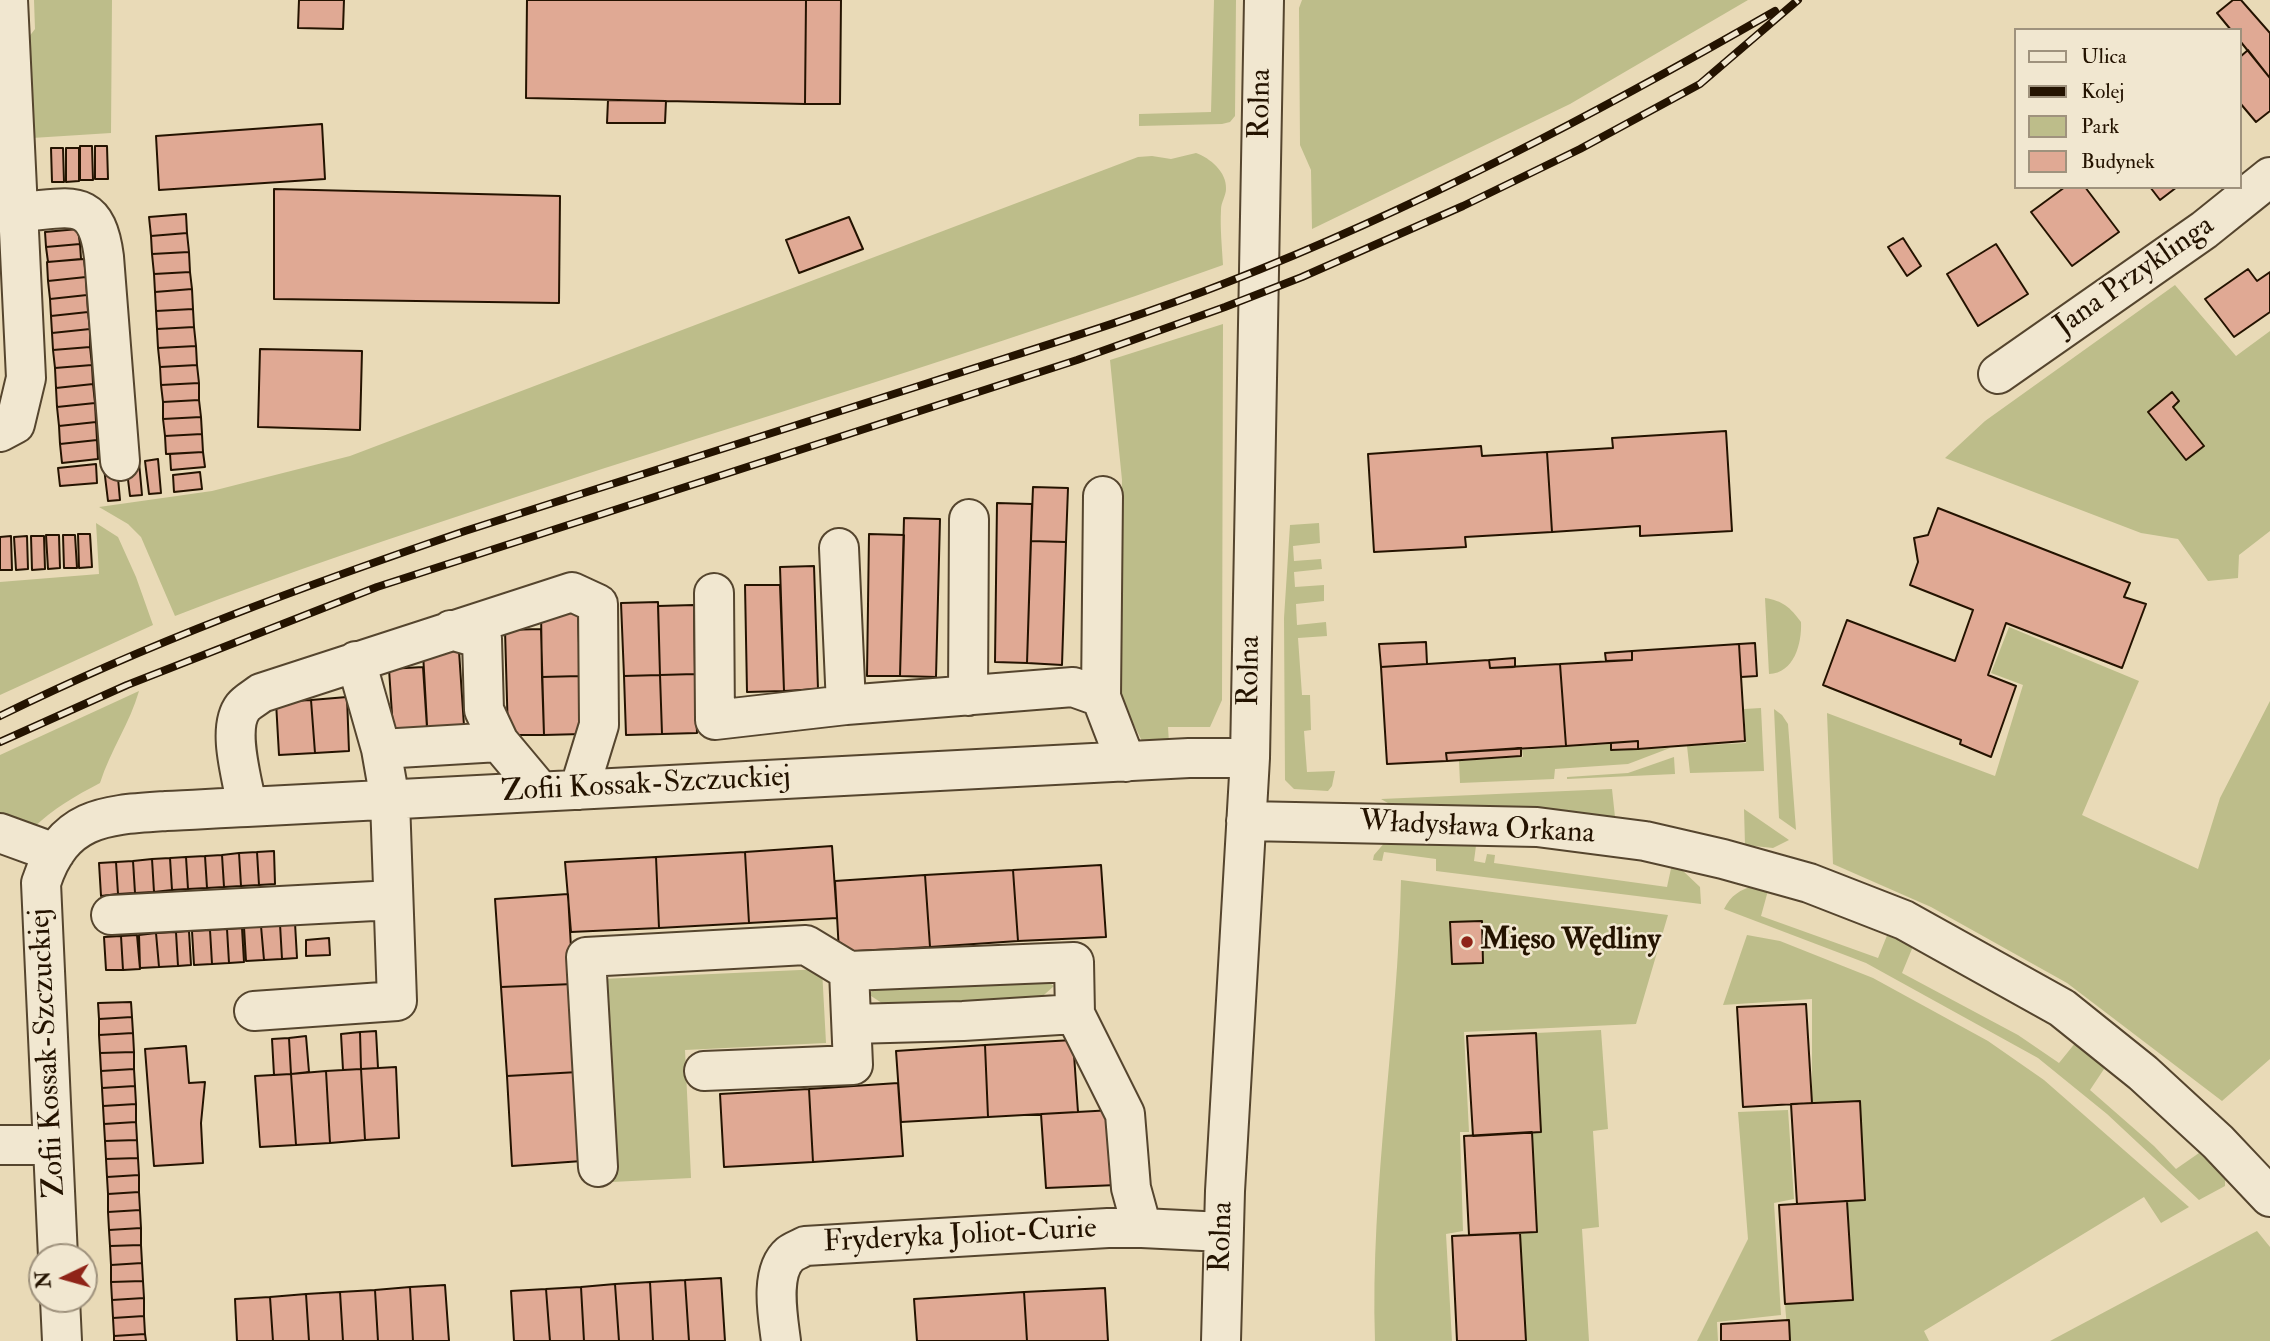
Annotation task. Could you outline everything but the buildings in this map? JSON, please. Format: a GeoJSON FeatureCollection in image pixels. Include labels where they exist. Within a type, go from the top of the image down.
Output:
{"type":"FeatureCollection","features":[{"type":"Feature","properties":{"kind":"street","name":"Rolna"},"geometry":{"type":"LineString","coordinates":[[1221,1341],[1223,1231],[1250,758],[1264,0]]}},
{"type":"Feature","properties":{"kind":"street"},"geometry":{"type":"LineString","coordinates":[[5,4],[12,206],[26,377],[8,428]]}},
{"type":"Feature","properties":{"kind":"street","name":"Jana Przyklinga"},"geometry":{"type":"LineString","coordinates":[[1998,374],[2204,230],[2270,177]]}},
{"type":"Feature","properties":{"kind":"street"},"geometry":{"type":"LineString","coordinates":[[12,206],[75,208],[91,216],[99,228],[104,257],[120,461]]}},
{"type":"Feature","properties":{"kind":"street"},"geometry":{"type":"LineString","coordinates":[[1103,496],[1101,697],[1126,762]]}},
{"type":"Feature","properties":{"kind":"street"},"geometry":{"type":"LineString","coordinates":[[968,696],[969,519]]}},
{"type":"Feature","properties":{"kind":"street"},"geometry":{"type":"LineString","coordinates":[[839,548],[846,705]]}},
{"type":"Feature","properties":{"kind":"street"},"geometry":{"type":"LineString","coordinates":[[247,807],[236,742],[236,724],[243,707],[261,693],[572,592],[598,604],[599,725],[579,790]]}},
{"type":"Feature","properties":{"kind":"street"},"geometry":{"type":"LineString","coordinates":[[714,593],[715,720],[846,705],[1073,687],[1101,697]]}},
{"type":"Feature","properties":{"kind":"street"},"geometry":{"type":"LineString","coordinates":[[451,630],[482,639],[484,710],[499,742],[540,791]]}},
{"type":"Feature","properties":{"kind":"street"},"geometry":{"type":"LineString","coordinates":[[254,1011],[397,1001],[390,800],[380,750],[356,661]]}},
{"type":"Feature","properties":{"kind":"street"},"geometry":{"type":"LineString","coordinates":[[380,750],[499,742]]}},
{"type":"Feature","properties":{"kind":"street","name":"Zofii Kossak-Szczuckiej"},"geometry":{"type":"LineString","coordinates":[[57,1243],[41,883],[47,864],[61,844],[76,830],[91,822],[118,814],[1189,758],[1250,758]]}},
{"type":"Feature","properties":{"kind":"street","name":"Władysława Orkana"},"geometry":{"type":"LineString","coordinates":[[1246,821],[1537,827],[1645,841],[1810,883],[1904,920],[2062,1008],[2143,1073],[2218,1142],[2270,1197]]}},
{"type":"Feature","properties":{"kind":"street"},"geometry":{"type":"LineString","coordinates":[[0,833],[55,853]]}},
{"type":"Feature","properties":{"kind":"street"},"geometry":{"type":"LineString","coordinates":[[111,915],[393,900]]}},
{"type":"Feature","properties":{"kind":"street"},"geometry":{"type":"LineString","coordinates":[[598,1167],[586,957],[806,945],[849,971],[1074,962],[1075,1014],[1125,1114],[1131,1188],[1142,1227]]}},
{"type":"Feature","properties":{"kind":"street"},"geometry":{"type":"LineString","coordinates":[[704,1071],[853,1065],[849,971]]}},
{"type":"Feature","properties":{"kind":"street"},"geometry":{"type":"LineString","coordinates":[[852,1024],[1075,1014]]}},
{"type":"Feature","properties":{"kind":"street"},"geometry":{"type":"LineString","coordinates":[[0,1145],[52,1145]]}},
{"type":"Feature","properties":{"kind":"street","name":"Fryderyka Joliot-Curie"},"geometry":{"type":"LineString","coordinates":[[781,1341],[776,1290],[782,1267],[789,1255],[805,1246],[1142,1227],[1223,1231]]}},
{"type":"Feature","properties":{"kind":"street"},"geometry":{"type":"LineString","coordinates":[[61,1313],[62,1341]]}},
{"type":"Feature","properties":{"kind":"green space"},"geometry":{"type":"Polygon","coordinates":[[[34,0],[112,0],[111,133],[32,138],[25,42],[35,29],[34,0]]]}},
{"type":"Feature","properties":{"kind":"green space"},"geometry":{"type":"Polygon","coordinates":[[[1214,0],[1236,0],[1235,116],[1230,122],[1222,124],[1139,126],[1139,114],[1211,112],[1214,0]]]}},
{"type":"Feature","properties":{"kind":"green space"},"geometry":{"type":"Polygon","coordinates":[[[1302,0],[1748,0],[1570,104],[1312,229],[1311,170],[1300,145],[1299,8],[1302,0]]]}},
{"type":"Feature","properties":{"kind":"green space"},"geometry":{"type":"Polygon","coordinates":[[[1196,153],[1207,158],[1221,171],[1226,183],[1221,207],[1223,265],[959,355],[430,525],[175,616],[141,537],[128,524],[99,507],[212,491],[350,456],[1138,157],[1171,159],[1196,153]]]}},
{"type":"Feature","properties":{"kind":"green space"},"geometry":{"type":"Polygon","coordinates":[[[2175,285],[2236,356],[2270,331],[2270,531],[2239,555],[2238,578],[2208,581],[2178,539],[2141,533],[1945,458],[1985,421],[2175,285]]]}},
{"type":"Feature","properties":{"kind":"green space"},"geometry":{"type":"Polygon","coordinates":[[[1223,324],[1222,700],[1210,727],[1168,727],[1169,743],[1143,743],[1117,691],[1122,480],[1110,360],[1223,324]]]}},
{"type":"Feature","properties":{"kind":"green space"},"geometry":{"type":"Polygon","coordinates":[[[96,523],[118,537],[153,625],[0,695],[0,582],[99,574],[96,523]]]}},
{"type":"Feature","properties":{"kind":"green space"},"geometry":{"type":"Polygon","coordinates":[[[1319,523],[1320,543],[1293,546],[1294,561],[1321,559],[1322,569],[1294,572],[1295,587],[1324,585],[1324,601],[1296,604],[1297,625],[1326,622],[1327,636],[1298,638],[1302,695],[1310,695],[1311,730],[1304,731],[1307,772],[1335,771],[1332,786],[1328,791],[1294,789],[1285,780],[1284,618],[1290,525],[1319,523]]]}},
{"type":"Feature","properties":{"kind":"green space"},"geometry":{"type":"Polygon","coordinates":[[[1765,598],[1786,606],[1801,622],[1795,656],[1785,669],[1769,674],[1765,598]]]}},
{"type":"Feature","properties":{"kind":"green space"},"geometry":{"type":"Polygon","coordinates":[[[2009,627],[2139,681],[2082,815],[2198,869],[2220,798],[2270,701],[2270,1059],[2222,1101],[2067,983],[1931,907],[1833,864],[1827,713],[1995,776],[2023,685],[1991,673],[2009,627]]]}},
{"type":"Feature","properties":{"kind":"green space"},"geometry":{"type":"Polygon","coordinates":[[[139,691],[100,783],[65,803],[33,828],[0,824],[0,755],[139,691]]]}},
{"type":"Feature","properties":{"kind":"green space"},"geometry":{"type":"Polygon","coordinates":[[[1761,708],[1764,771],[1690,773],[1687,746],[1746,743],[1744,709],[1761,708]]]}},
{"type":"Feature","properties":{"kind":"green space"},"geometry":{"type":"Polygon","coordinates":[[[1774,709],[1788,724],[1796,830],[1779,818],[1774,709]]]}},
{"type":"Feature","properties":{"kind":"green space"},"geometry":{"type":"Polygon","coordinates":[[[1610,744],[1611,751],[1670,748],[1628,764],[1555,769],[1554,779],[1460,783],[1459,761],[1523,757],[1522,750],[1610,744]]]}},
{"type":"Feature","properties":{"kind":"green space"},"geometry":{"type":"Polygon","coordinates":[[[1674,757],[1675,774],[1567,779],[1628,773],[1674,757]]]}},
{"type":"Feature","properties":{"kind":"green space"},"geometry":{"type":"Polygon","coordinates":[[[1612,789],[1615,817],[1561,811],[1393,806],[1381,799],[1612,789]]]}},
{"type":"Feature","properties":{"kind":"green space"},"geometry":{"type":"Polygon","coordinates":[[[1744,809],[1789,840],[1773,848],[1745,845],[1744,809]]]}},
{"type":"Feature","properties":{"kind":"green space"},"geometry":{"type":"Polygon","coordinates":[[[1477,838],[1474,861],[1485,863],[1487,854],[1495,855],[1494,863],[1667,887],[1672,864],[1700,887],[1701,904],[1436,871],[1436,859],[1384,852],[1382,861],[1373,860],[1386,841],[1477,838]]]}},
{"type":"Feature","properties":{"kind":"green space"},"geometry":{"type":"Polygon","coordinates":[[[1401,880],[1668,915],[1636,1024],[1464,1032],[1469,1132],[1460,1132],[1463,1231],[1446,1234],[1452,1341],[1375,1341],[1380,1168],[1395,995],[1401,880]]]}},
{"type":"Feature","properties":{"kind":"green space"},"geometry":{"type":"Polygon","coordinates":[[[1755,885],[1769,887],[1761,916],[1878,958],[1888,933],[1914,944],[1902,973],[2018,1035],[2059,1063],[2076,1042],[2106,1066],[2090,1090],[2176,1169],[2199,1153],[2225,1176],[2225,1186],[2199,1200],[2107,1114],[2038,1058],[1866,963],[1724,909],[1736,894],[1755,885]]]}},
{"type":"Feature","properties":{"kind":"green space"},"geometry":{"type":"Polygon","coordinates":[[[1747,935],[1780,941],[1873,978],[1988,1041],[2044,1080],[2189,1207],[2161,1223],[2144,1197],[1924,1331],[1929,1341],[1788,1341],[1785,1304],[1853,1301],[1847,1201],[1865,1199],[1860,1101],[1812,1103],[1812,999],[1723,1005],[1747,935]]]}},
{"type":"Feature","properties":{"kind":"green space"},"geometry":{"type":"Polygon","coordinates":[[[822,969],[826,1043],[685,1050],[691,1178],[612,1182],[602,979],[822,969]]]}},
{"type":"Feature","properties":{"kind":"green space"},"geometry":{"type":"Polygon","coordinates":[[[1037,975],[1054,986],[1036,1002],[888,1007],[868,994],[886,981],[1037,975]]]}},
{"type":"Feature","properties":{"kind":"green space"},"geometry":{"type":"Polygon","coordinates":[[[1601,1030],[1608,1129],[1593,1131],[1599,1227],[1582,1229],[1589,1341],[1526,1341],[1520,1233],[1537,1232],[1532,1132],[1541,1131],[1536,1033],[1601,1030]]]}},
{"type":"Feature","properties":{"kind":"green space"},"geometry":{"type":"Polygon","coordinates":[[[1788,1110],[1794,1199],[1774,1203],[1781,1315],[1717,1322],[1718,1341],[1697,1341],[1748,1239],[1738,1112],[1788,1110]]]}},
{"type":"Feature","properties":{"kind":"green space"},"geometry":{"type":"Polygon","coordinates":[[[2257,1231],[2270,1247],[2270,1341],[2050,1341],[2257,1231]]]}},
{"type":"Feature","properties":{"kind":"railway"},"geometry":{"type":"LineString","coordinates":[[0,742],[127,685],[377,587],[1077,360],[1302,277],[1463,206],[1580,149],[1700,84],[1798,0]]}},
{"type":"Feature","properties":{"kind":"railway"},"geometry":{"type":"LineString","coordinates":[[0,716],[171,639],[406,551],[1077,335],[1228,282],[1369,223],[1507,157],[1642,86],[1775,11]]}},
{"type":"Feature","properties":{"kind":"place","name":"Mięso Wędliny"},"geometry":{"type":"Point","coordinates":[1467,942]}}]}
